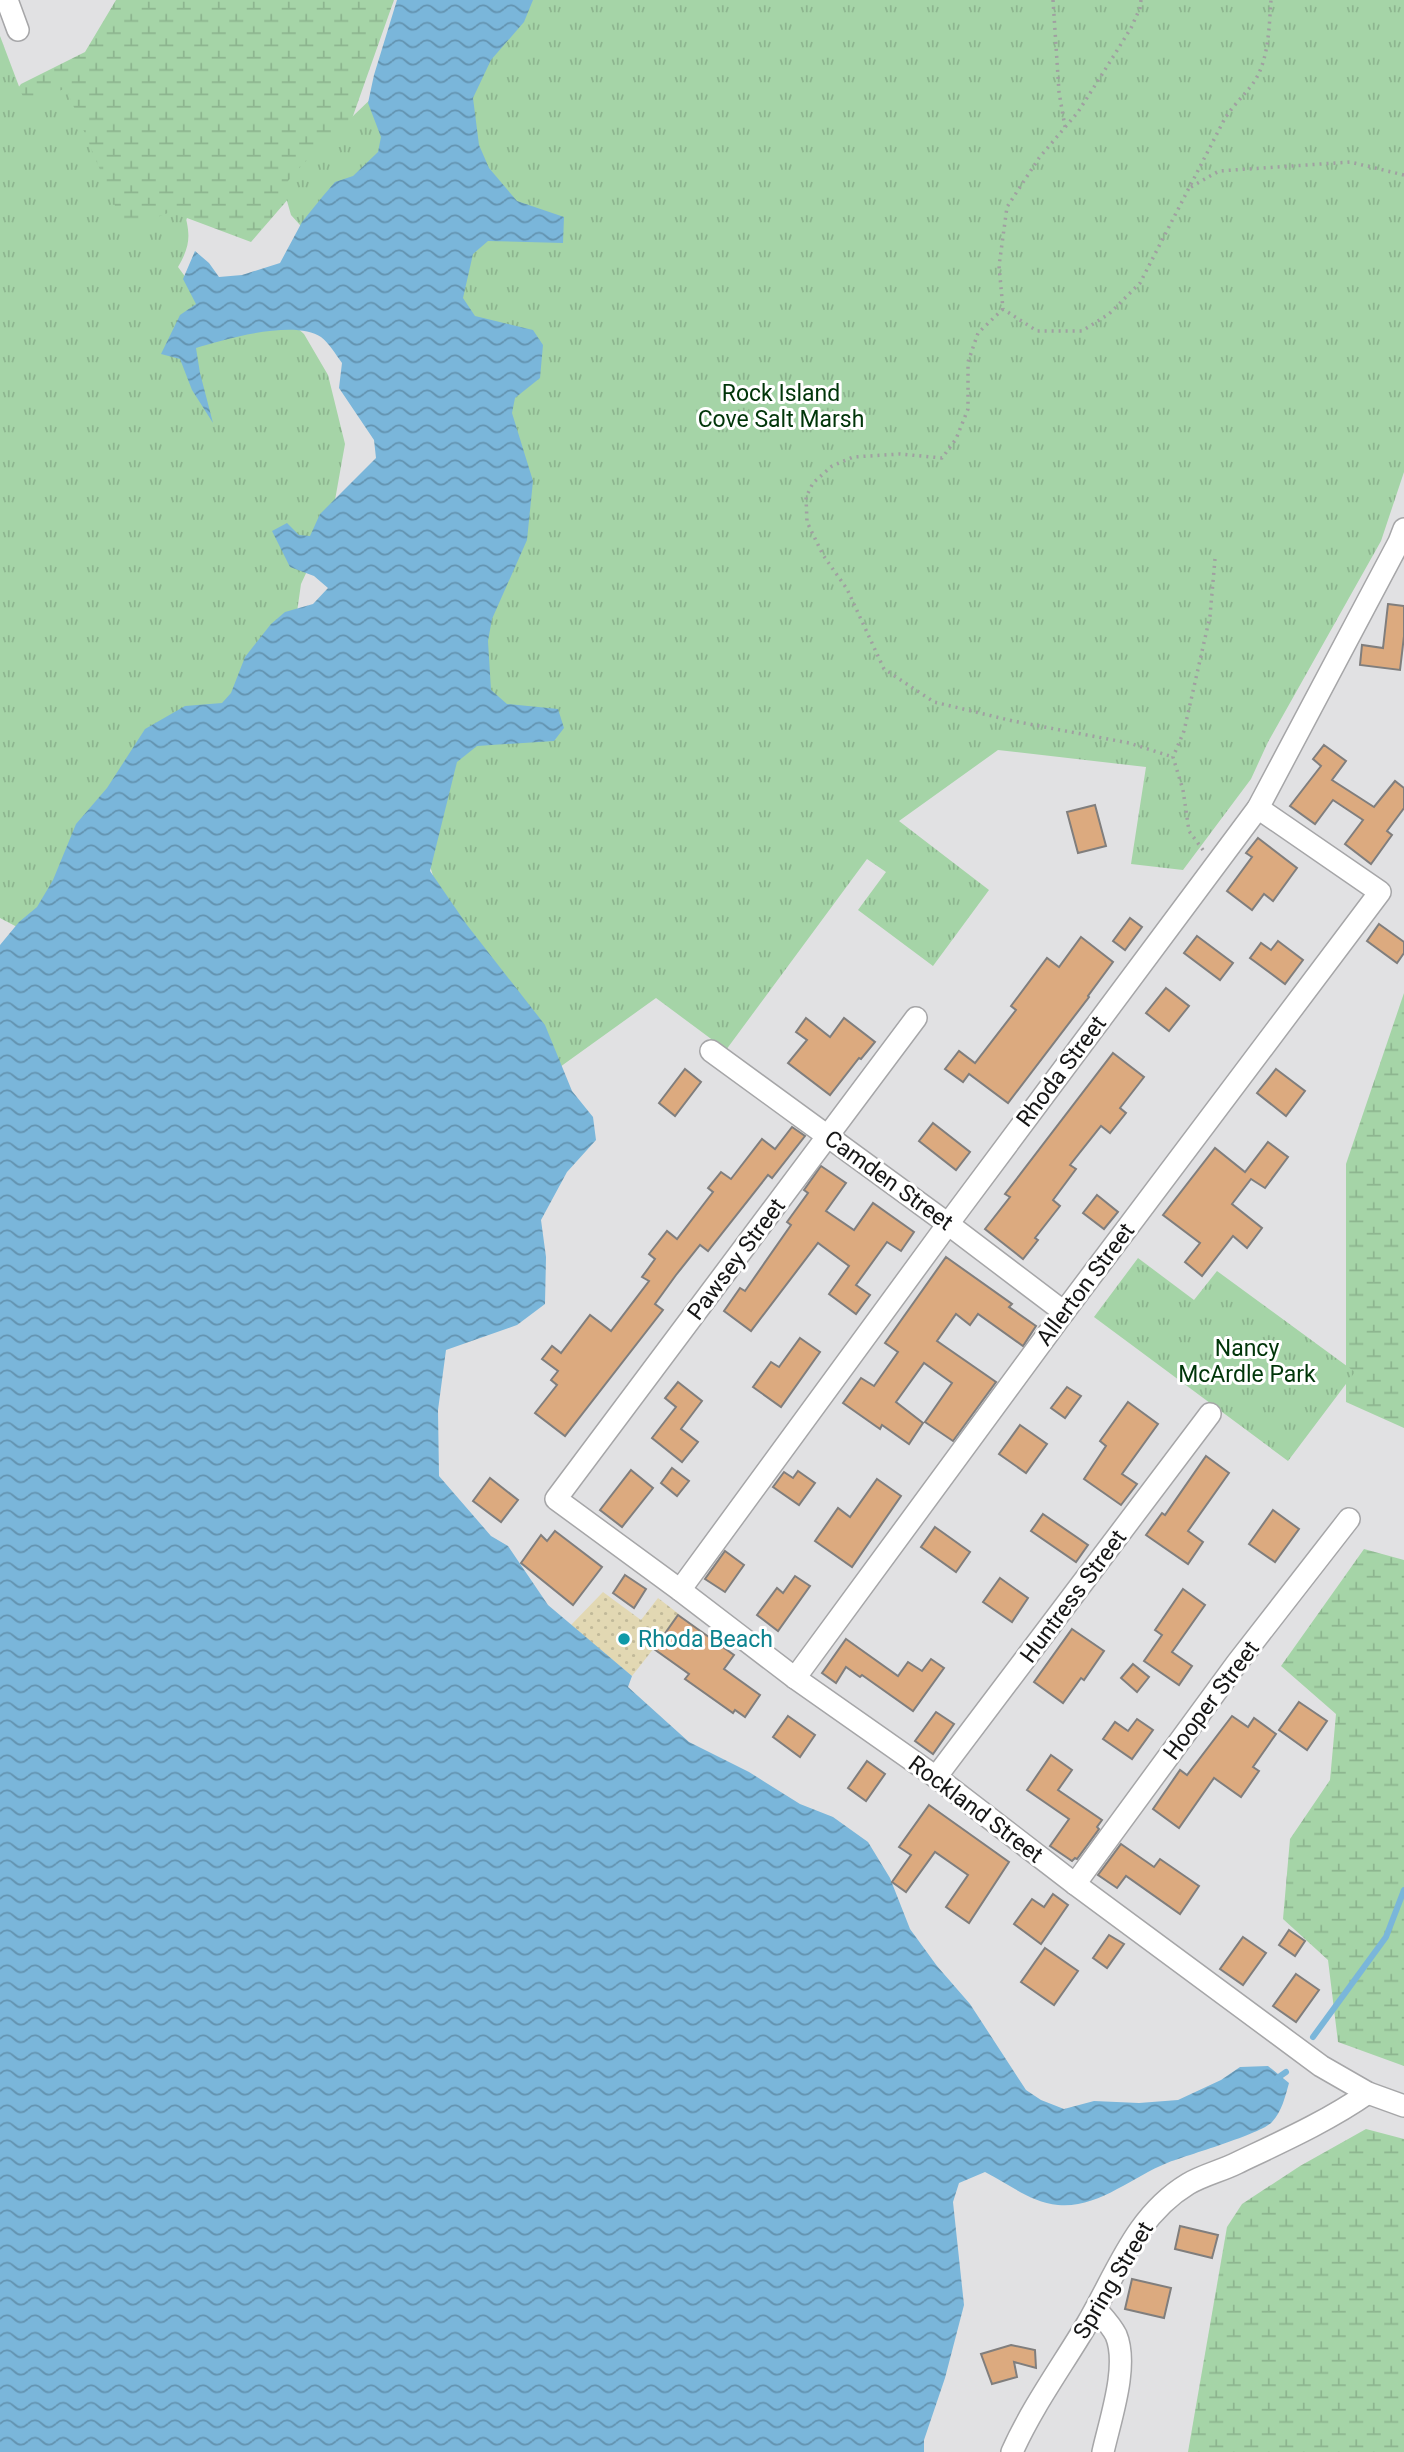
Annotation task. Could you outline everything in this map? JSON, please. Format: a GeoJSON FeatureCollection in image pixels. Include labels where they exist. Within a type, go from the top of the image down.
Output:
{"type":"FeatureCollection","features":[{"type":"Feature","properties":{"kind":"street"},"geometry":{"type":"LineString","coordinates":[[7,0],[18,30]]}},
{"type":"Feature","properties":{"kind":"street","name":"Rhoda Street"},"geometry":{"type":"LineString","coordinates":[[680,1590],[1258,808],[1404,529]]}},
{"type":"Feature","properties":{"kind":"street","name":"Allerton Street"},"geometry":{"type":"LineString","coordinates":[[795,1678],[1063,1312],[1380,892],[1258,808]]}},
{"type":"Feature","properties":{"kind":"street","name":"Pawsey Street"},"geometry":{"type":"LineString","coordinates":[[556,1499],[916,1018]]}},
{"type":"Feature","properties":{"kind":"street","name":"Camden Street"},"geometry":{"type":"LineString","coordinates":[[711,1051],[948,1224],[1063,1312]]}},
{"type":"Feature","properties":{"kind":"street","name":"Huntress Street"},"geometry":{"type":"LineString","coordinates":[[936,1777],[1210,1414]]}},
{"type":"Feature","properties":{"kind":"street","name":"Rockland Street"},"geometry":{"type":"LineString","coordinates":[[556,1499],[795,1678],[936,1777],[1075,1884],[1321,2066],[1368,2094],[1404,2106]]}},
{"type":"Feature","properties":{"kind":"street","name":"Hooper Street"},"geometry":{"type":"LineString","coordinates":[[1075,1884],[1237,1663],[1349,1518]]}},
{"type":"Feature","properties":{"kind":"street","name":"Spring Street"},"geometry":{"type":"LineString","coordinates":[[1012,2452],[1096,2309],[1127,2248],[1167,2198],[1190,2183],[1246,2159],[1368,2094]]}},
{"type":"Feature","properties":{"kind":"street"},"geometry":{"type":"LineString","coordinates":[[1096,2309],[1115,2334],[1120,2359],[1103,2452]]}},
{"type":"Feature","properties":{"kind":"path"},"geometry":{"type":"LineString","coordinates":[[1053,0],[1059,92],[1065,127]]}},
{"type":"Feature","properties":{"kind":"path"},"geometry":{"type":"LineString","coordinates":[[1003,309],[999,266],[1007,207],[1039,158],[1078,112],[1131,28],[1141,0]]}},
{"type":"Feature","properties":{"kind":"path"},"geometry":{"type":"LineString","coordinates":[[1003,309],[1037,331],[1082,331],[1109,314],[1140,283],[1231,107],[1261,70],[1268,40],[1271,0]]}},
{"type":"Feature","properties":{"kind":"path"},"geometry":{"type":"LineString","coordinates":[[1190,187],[1219,171],[1350,162],[1404,175]]}},
{"type":"Feature","properties":{"kind":"path"},"geometry":{"type":"LineString","coordinates":[[1003,309],[978,333],[968,362],[968,409],[956,439],[942,458],[900,454],[853,457],[832,466],[813,483],[806,498],[807,522],[823,555],[847,589],[884,669],[934,702],[1013,721],[1129,743],[1173,757]]}},
{"type":"Feature","properties":{"kind":"path"},"geometry":{"type":"LineString","coordinates":[[1214,866],[1189,831],[1183,790],[1173,757],[1184,731],[1210,616],[1215,559]]}},
{"type":"Feature","properties":{"kind":"green space"},"geometry":{"type":"Polygon","coordinates":[[[116,0],[394,0],[348,130],[251,242],[187,218],[154,292],[0,876],[0,112],[21,84],[85,52],[116,0]]]}},
{"type":"Feature","properties":{"kind":"green space","name":"Rock Island Cove Salt Marsh"},"geometry":{"type":"Polygon","coordinates":[[[457,0],[1404,0],[1404,472],[1381,541],[1268,742],[1251,779],[1183,870],[1131,864],[1146,767],[998,750],[899,821],[989,890],[933,966],[858,910],[886,872],[867,859],[726,1050],[656,998],[521,1095],[440,899],[404,780],[383,491],[369,407],[306,267],[300,225],[291,215],[285,194],[288,181],[303,164],[378,92],[457,0]]]}},
{"type":"Feature","properties":{"kind":"green space"},"geometry":{"type":"Polygon","coordinates":[[[0,36],[26,105],[66,88],[125,230],[183,207],[188,238],[186,251],[178,267],[195,290],[287,319],[304,334],[328,375],[345,444],[332,517],[301,584],[290,661],[57,897],[19,928],[0,918],[0,36]]]}},
{"type":"Feature","properties":{"kind":"green space"},"geometry":{"type":"Polygon","coordinates":[[[1404,993],[1404,1428],[1346,1402],[1346,1164],[1404,993]]]}},
{"type":"Feature","properties":{"kind":"green space","name":"Nancy McArdle Park"},"geometry":{"type":"Polygon","coordinates":[[[1138,1258],[1194,1300],[1217,1271],[1355,1372],[1288,1461],[1094,1317],[1138,1258]]]}},
{"type":"Feature","properties":{"kind":"green space"},"geometry":{"type":"Polygon","coordinates":[[[1364,1549],[1404,1560],[1404,2066],[1338,2042],[1328,1960],[1283,1919],[1290,1839],[1330,1780],[1336,1714],[1281,1666],[1364,1549]]]}},
{"type":"Feature","properties":{"kind":"green space"},"geometry":{"type":"Polygon","coordinates":[[[1366,2129],[1404,2139],[1404,2452],[1188,2452],[1227,2227],[1242,2204],[1300,2166],[1366,2129]]]}},
{"type":"Feature","properties":{"kind":"sand","name":"Rhoda Beach"},"geometry":{"type":"Polygon","coordinates":[[[603,1592],[641,1620],[658,1598],[680,1615],[632,1676],[571,1625],[603,1592]]]}},
{"type":"Feature","properties":{"kind":"water"},"geometry":{"type":"Polygon","coordinates":[[[397,0],[533,0],[524,22],[491,60],[473,98],[479,145],[489,168],[517,201],[564,217],[563,243],[488,241],[473,254],[463,298],[475,316],[533,330],[543,345],[540,378],[515,398],[512,413],[533,481],[527,540],[492,619],[488,641],[491,690],[507,704],[558,709],[564,728],[554,741],[477,746],[457,762],[430,871],[467,925],[545,1025],[572,1091],[593,1117],[596,1140],[567,1172],[541,1220],[546,1257],[545,1304],[517,1325],[446,1350],[438,1410],[439,1476],[491,1536],[508,1546],[548,1605],[632,1676],[628,1687],[689,1742],[749,1772],[800,1804],[833,1817],[868,1842],[890,1878],[910,1929],[970,2004],[1026,2090],[1041,2100],[1064,2109],[1094,2101],[1139,2103],[1178,2100],[1221,2080],[1240,2067],[1268,2066],[1289,2083],[1283,2104],[1272,2122],[1265,2127],[1167,2163],[1087,2202],[1072,2205],[1048,2203],[1029,2196],[985,2172],[959,2183],[953,2202],[964,2305],[945,2378],[924,2440],[924,2452],[0,2452],[0,945],[19,922],[37,907],[53,880],[76,824],[107,788],[145,729],[185,706],[222,703],[231,693],[245,657],[271,624],[285,612],[313,604],[328,588],[314,576],[290,567],[272,531],[287,523],[299,535],[310,536],[320,514],[376,458],[374,440],[339,388],[342,363],[335,353],[321,337],[295,330],[260,332],[196,348],[213,423],[192,390],[180,359],[161,354],[180,315],[196,304],[183,279],[195,251],[209,263],[219,277],[242,275],[280,263],[302,222],[335,182],[353,176],[378,152],[381,137],[368,103],[397,0]]]}},
{"type":"Feature","properties":{"kind":"building"},"geometry":{"type":"Polygon","coordinates":[[[1388,604],[1404,606],[1400,670],[1360,665],[1362,645],[1383,648],[1388,604]]]}},
{"type":"Feature","properties":{"kind":"building"},"geometry":{"type":"Polygon","coordinates":[[[1324,745],[1346,761],[1332,780],[1374,807],[1395,781],[1404,788],[1404,808],[1387,831],[1392,835],[1371,864],[1345,844],[1363,820],[1333,800],[1315,824],[1290,806],[1321,766],[1313,759],[1324,745]]]}},
{"type":"Feature","properties":{"kind":"building"},"geometry":{"type":"Polygon","coordinates":[[[1095,805],[1106,846],[1078,853],[1067,812],[1095,805]]]}},
{"type":"Feature","properties":{"kind":"building"},"geometry":{"type":"Polygon","coordinates":[[[1258,838],[1297,868],[1273,901],[1264,894],[1252,910],[1227,891],[1252,857],[1246,853],[1258,838]]]}},
{"type":"Feature","properties":{"kind":"building"},"geometry":{"type":"Polygon","coordinates":[[[1130,918],[1142,927],[1125,950],[1113,941],[1130,918]]]}},
{"type":"Feature","properties":{"kind":"building"},"geometry":{"type":"Polygon","coordinates":[[[1379,924],[1404,942],[1404,953],[1397,963],[1367,941],[1379,924]]]}},
{"type":"Feature","properties":{"kind":"building"},"geometry":{"type":"Polygon","coordinates":[[[1197,936],[1233,963],[1220,980],[1184,953],[1197,936]]]}},
{"type":"Feature","properties":{"kind":"building"},"geometry":{"type":"Polygon","coordinates":[[[1081,937],[1113,962],[1008,1103],[969,1074],[963,1082],[945,1069],[959,1051],[975,1063],[1016,1010],[1011,1006],[1047,958],[1059,967],[1081,937]]]}},
{"type":"Feature","properties":{"kind":"building"},"geometry":{"type":"Polygon","coordinates":[[[1278,941],[1303,960],[1285,984],[1250,958],[1261,943],[1271,950],[1278,941]]]}},
{"type":"Feature","properties":{"kind":"building"},"geometry":{"type":"Polygon","coordinates":[[[1166,988],[1189,1006],[1169,1031],[1146,1013],[1166,988]]]}},
{"type":"Feature","properties":{"kind":"building"},"geometry":{"type":"Polygon","coordinates":[[[806,1018],[830,1037],[844,1018],[875,1042],[830,1095],[788,1063],[807,1040],[796,1032],[806,1018]]]}},
{"type":"Feature","properties":{"kind":"building"},"geometry":{"type":"Polygon","coordinates":[[[1113,1053],[1144,1077],[1120,1108],[1126,1113],[1110,1133],[1101,1126],[1070,1165],[1076,1169],[1053,1200],[1060,1206],[1035,1238],[1038,1240],[1023,1259],[985,1229],[1010,1197],[1005,1194],[1113,1053]]]}},
{"type":"Feature","properties":{"kind":"building"},"geometry":{"type":"Polygon","coordinates":[[[685,1069],[701,1082],[675,1116],[659,1103],[685,1069]]]}},
{"type":"Feature","properties":{"kind":"building"},"geometry":{"type":"Polygon","coordinates":[[[1276,1069],[1305,1091],[1286,1116],[1257,1093],[1276,1069]]]}},
{"type":"Feature","properties":{"kind":"building"},"geometry":{"type":"Polygon","coordinates":[[[933,1123],[970,1152],[956,1170],[919,1141],[933,1123]]]}},
{"type":"Feature","properties":{"kind":"building"},"geometry":{"type":"Polygon","coordinates":[[[792,1127],[805,1136],[772,1178],[768,1175],[708,1251],[700,1245],[676,1275],[655,1304],[663,1310],[565,1436],[535,1413],[557,1385],[551,1380],[558,1371],[542,1359],[552,1346],[561,1353],[590,1315],[611,1331],[649,1281],[642,1277],[655,1259],[649,1254],[667,1231],[677,1239],[713,1192],[708,1188],[721,1172],[731,1179],[762,1139],[775,1149],[792,1127]]]}},
{"type":"Feature","properties":{"kind":"building"},"geometry":{"type":"Polygon","coordinates":[[[1268,1142],[1288,1157],[1265,1188],[1251,1179],[1232,1204],[1262,1228],[1247,1248],[1233,1236],[1202,1276],[1185,1262],[1200,1243],[1163,1215],[1215,1148],[1245,1172],[1268,1142]]]}},
{"type":"Feature","properties":{"kind":"building"},"geometry":{"type":"Polygon","coordinates":[[[821,1166],[846,1183],[826,1211],[854,1230],[873,1203],[914,1232],[901,1251],[887,1242],[856,1285],[870,1295],[856,1314],[829,1294],[849,1266],[818,1243],[751,1331],[724,1311],[740,1288],[745,1291],[791,1225],[787,1222],[808,1193],[804,1190],[821,1166]]]}},
{"type":"Feature","properties":{"kind":"building"},"geometry":{"type":"Polygon","coordinates":[[[1097,1195],[1118,1212],[1104,1229],[1083,1213],[1097,1195]]]}},
{"type":"Feature","properties":{"kind":"building"},"geometry":{"type":"Polygon","coordinates":[[[946,1257],[1012,1304],[1009,1307],[1036,1326],[1023,1346],[978,1314],[970,1325],[956,1314],[937,1341],[996,1382],[953,1441],[925,1422],[952,1383],[924,1363],[896,1402],[923,1423],[909,1444],[882,1425],[880,1429],[843,1403],[861,1378],[874,1386],[898,1352],[885,1343],[946,1257]]]}},
{"type":"Feature","properties":{"kind":"building"},"geometry":{"type":"Polygon","coordinates":[[[800,1338],[820,1352],[781,1407],[753,1387],[771,1362],[779,1367],[800,1338]]]}},
{"type":"Feature","properties":{"kind":"building"},"geometry":{"type":"Polygon","coordinates":[[[678,1382],[702,1401],[681,1429],[698,1442],[682,1462],[652,1438],[676,1407],[665,1398],[678,1382]]]}},
{"type":"Feature","properties":{"kind":"building"},"geometry":{"type":"Polygon","coordinates":[[[1067,1387],[1081,1396],[1065,1418],[1051,1408],[1067,1387]]]}},
{"type":"Feature","properties":{"kind":"building"},"geometry":{"type":"Polygon","coordinates":[[[1128,1402],[1158,1424],[1122,1474],[1137,1484],[1121,1505],[1084,1479],[1106,1446],[1100,1441],[1128,1402]]]}},
{"type":"Feature","properties":{"kind":"building"},"geometry":{"type":"Polygon","coordinates":[[[1020,1425],[1047,1444],[1026,1473],[999,1454],[1020,1425]]]}},
{"type":"Feature","properties":{"kind":"building"},"geometry":{"type":"Polygon","coordinates":[[[1206,1456],[1229,1473],[1188,1531],[1203,1542],[1188,1564],[1146,1535],[1162,1513],[1165,1515],[1206,1456]]]}},
{"type":"Feature","properties":{"kind":"building"},"geometry":{"type":"Polygon","coordinates":[[[672,1468],[689,1481],[677,1496],[661,1483],[672,1468]]]}},
{"type":"Feature","properties":{"kind":"building"},"geometry":{"type":"Polygon","coordinates":[[[631,1470],[653,1488],[622,1527],[600,1510],[631,1470]]]}},
{"type":"Feature","properties":{"kind":"building"},"geometry":{"type":"Polygon","coordinates":[[[798,1471],[815,1483],[799,1505],[773,1487],[784,1472],[793,1478],[798,1471]]]}},
{"type":"Feature","properties":{"kind":"building"},"geometry":{"type":"Polygon","coordinates":[[[490,1478],[518,1500],[501,1522],[473,1501],[490,1478]]]}},
{"type":"Feature","properties":{"kind":"building"},"geometry":{"type":"Polygon","coordinates":[[[877,1479],[901,1496],[852,1567],[815,1541],[838,1508],[850,1517],[877,1479]]]}},
{"type":"Feature","properties":{"kind":"building"},"geometry":{"type":"Polygon","coordinates":[[[1273,1510],[1299,1529],[1275,1562],[1249,1544],[1273,1510]]]}},
{"type":"Feature","properties":{"kind":"building"},"geometry":{"type":"Polygon","coordinates":[[[1043,1514],[1088,1545],[1076,1562],[1031,1531],[1043,1514]]]}},
{"type":"Feature","properties":{"kind":"building"},"geometry":{"type":"Polygon","coordinates":[[[935,1527],[970,1552],[956,1572],[921,1547],[935,1527]]]}},
{"type":"Feature","properties":{"kind":"building"},"geometry":{"type":"Polygon","coordinates":[[[555,1531],[602,1567],[573,1605],[521,1563],[541,1535],[547,1541],[555,1531]]]}},
{"type":"Feature","properties":{"kind":"building"},"geometry":{"type":"Polygon","coordinates":[[[725,1551],[744,1565],[725,1592],[705,1579],[725,1551]]]}},
{"type":"Feature","properties":{"kind":"building"},"geometry":{"type":"Polygon","coordinates":[[[625,1575],[646,1589],[634,1608],[613,1593],[625,1575]]]}},
{"type":"Feature","properties":{"kind":"building"},"geometry":{"type":"Polygon","coordinates":[[[795,1576],[810,1586],[778,1631],[757,1615],[777,1588],[783,1593],[795,1576]]]}},
{"type":"Feature","properties":{"kind":"building"},"geometry":{"type":"Polygon","coordinates":[[[1000,1578],[1028,1598],[1012,1622],[983,1602],[1000,1578]]]}},
{"type":"Feature","properties":{"kind":"building"},"geometry":{"type":"Polygon","coordinates":[[[1183,1589],[1205,1605],[1172,1652],[1192,1666],[1179,1685],[1144,1661],[1162,1635],[1155,1630],[1183,1589]]]}},
{"type":"Feature","properties":{"kind":"building"},"geometry":{"type":"Polygon","coordinates":[[[678,1615],[734,1655],[724,1669],[760,1695],[745,1717],[735,1710],[733,1713],[685,1679],[689,1674],[654,1649],[678,1615]]]}},
{"type":"Feature","properties":{"kind":"building"},"geometry":{"type":"Polygon","coordinates":[[[1072,1629],[1104,1651],[1084,1680],[1081,1678],[1063,1703],[1034,1682],[1072,1629]]]}},
{"type":"Feature","properties":{"kind":"building"},"geometry":{"type":"Polygon","coordinates":[[[846,1639],[898,1676],[908,1662],[922,1671],[931,1659],[944,1668],[913,1711],[846,1667],[836,1683],[822,1673],[846,1639]]]}},
{"type":"Feature","properties":{"kind":"building"},"geometry":{"type":"Polygon","coordinates":[[[1133,1664],[1149,1677],[1137,1692],[1121,1678],[1133,1664]]]}},
{"type":"Feature","properties":{"kind":"building"},"geometry":{"type":"Polygon","coordinates":[[[1299,1702],[1327,1721],[1307,1750],[1279,1730],[1299,1702]]]}},
{"type":"Feature","properties":{"kind":"building"},"geometry":{"type":"Polygon","coordinates":[[[936,1712],[954,1724],[933,1754],[915,1741],[936,1712]]]}},
{"type":"Feature","properties":{"kind":"building"},"geometry":{"type":"Polygon","coordinates":[[[788,1716],[815,1735],[800,1757],[773,1737],[788,1716]]]}},
{"type":"Feature","properties":{"kind":"building"},"geometry":{"type":"Polygon","coordinates":[[[1232,1716],[1248,1727],[1254,1718],[1276,1734],[1253,1767],[1259,1771],[1241,1797],[1214,1778],[1179,1828],[1153,1809],[1180,1770],[1187,1775],[1232,1716]]]}},
{"type":"Feature","properties":{"kind":"building"},"geometry":{"type":"Polygon","coordinates":[[[1137,1719],[1153,1730],[1132,1759],[1103,1739],[1115,1722],[1128,1731],[1137,1719]]]}},
{"type":"Feature","properties":{"kind":"building"},"geometry":{"type":"Polygon","coordinates":[[[1051,1755],[1072,1770],[1058,1790],[1102,1820],[1097,1827],[1099,1829],[1077,1859],[1072,1861],[1050,1846],[1069,1819],[1027,1790],[1051,1755]]]}},
{"type":"Feature","properties":{"kind":"building"},"geometry":{"type":"Polygon","coordinates":[[[867,1761],[885,1774],[866,1801],[848,1788],[867,1761]]]}},
{"type":"Feature","properties":{"kind":"building"},"geometry":{"type":"Polygon","coordinates":[[[929,1805],[1009,1862],[969,1923],[946,1907],[968,1875],[935,1852],[906,1892],[892,1882],[911,1855],[899,1847],[929,1805]]]}},
{"type":"Feature","properties":{"kind":"building"},"geometry":{"type":"Polygon","coordinates":[[[1121,1844],[1154,1867],[1160,1859],[1199,1886],[1180,1914],[1126,1876],[1117,1888],[1098,1875],[1121,1844]]]}},
{"type":"Feature","properties":{"kind":"building"},"geometry":{"type":"Polygon","coordinates":[[[1053,1894],[1068,1905],[1041,1944],[1014,1924],[1032,1899],[1044,1907],[1053,1894]]]}},
{"type":"Feature","properties":{"kind":"building"},"geometry":{"type":"Polygon","coordinates":[[[1289,1930],[1305,1941],[1295,1956],[1279,1945],[1289,1930]]]}},
{"type":"Feature","properties":{"kind":"building"},"geometry":{"type":"Polygon","coordinates":[[[1109,1935],[1124,1944],[1107,1968],[1093,1958],[1109,1935]]]}},
{"type":"Feature","properties":{"kind":"building"},"geometry":{"type":"Polygon","coordinates":[[[1243,1937],[1266,1953],[1243,1985],[1220,1969],[1243,1937]]]}},
{"type":"Feature","properties":{"kind":"building"},"geometry":{"type":"Polygon","coordinates":[[[1045,1948],[1078,1971],[1054,2005],[1021,1982],[1045,1948]]]}},
{"type":"Feature","properties":{"kind":"building"},"geometry":{"type":"Polygon","coordinates":[[[1296,1974],[1319,1990],[1296,2022],[1273,2006],[1296,1974]]]}},
{"type":"Feature","properties":{"kind":"building"},"geometry":{"type":"Polygon","coordinates":[[[1180,2226],[1218,2235],[1212,2258],[1175,2249],[1180,2226]]]}},
{"type":"Feature","properties":{"kind":"building"},"geometry":{"type":"Polygon","coordinates":[[[1132,2279],[1171,2288],[1164,2318],[1125,2309],[1132,2279]]]}},
{"type":"Feature","properties":{"kind":"building"},"geometry":{"type":"Polygon","coordinates":[[[1011,2345],[1035,2350],[1036,2368],[1014,2362],[1017,2377],[992,2384],[981,2354],[1011,2345]]]}},
{"type":"Feature","properties":{"kind":"waterway"},"geometry":{"type":"LineString","coordinates":[[1313,2037],[1386,1937],[1404,1890]]}},
{"type":"Feature","properties":{"kind":"waterway"},"geometry":{"type":"LineString","coordinates":[[1276,2079],[1286,2072]]}},
{"type":"Feature","properties":{"kind":"place","name":"Rhoda Beach"},"geometry":{"type":"Point","coordinates":[624,1639]}}]}
